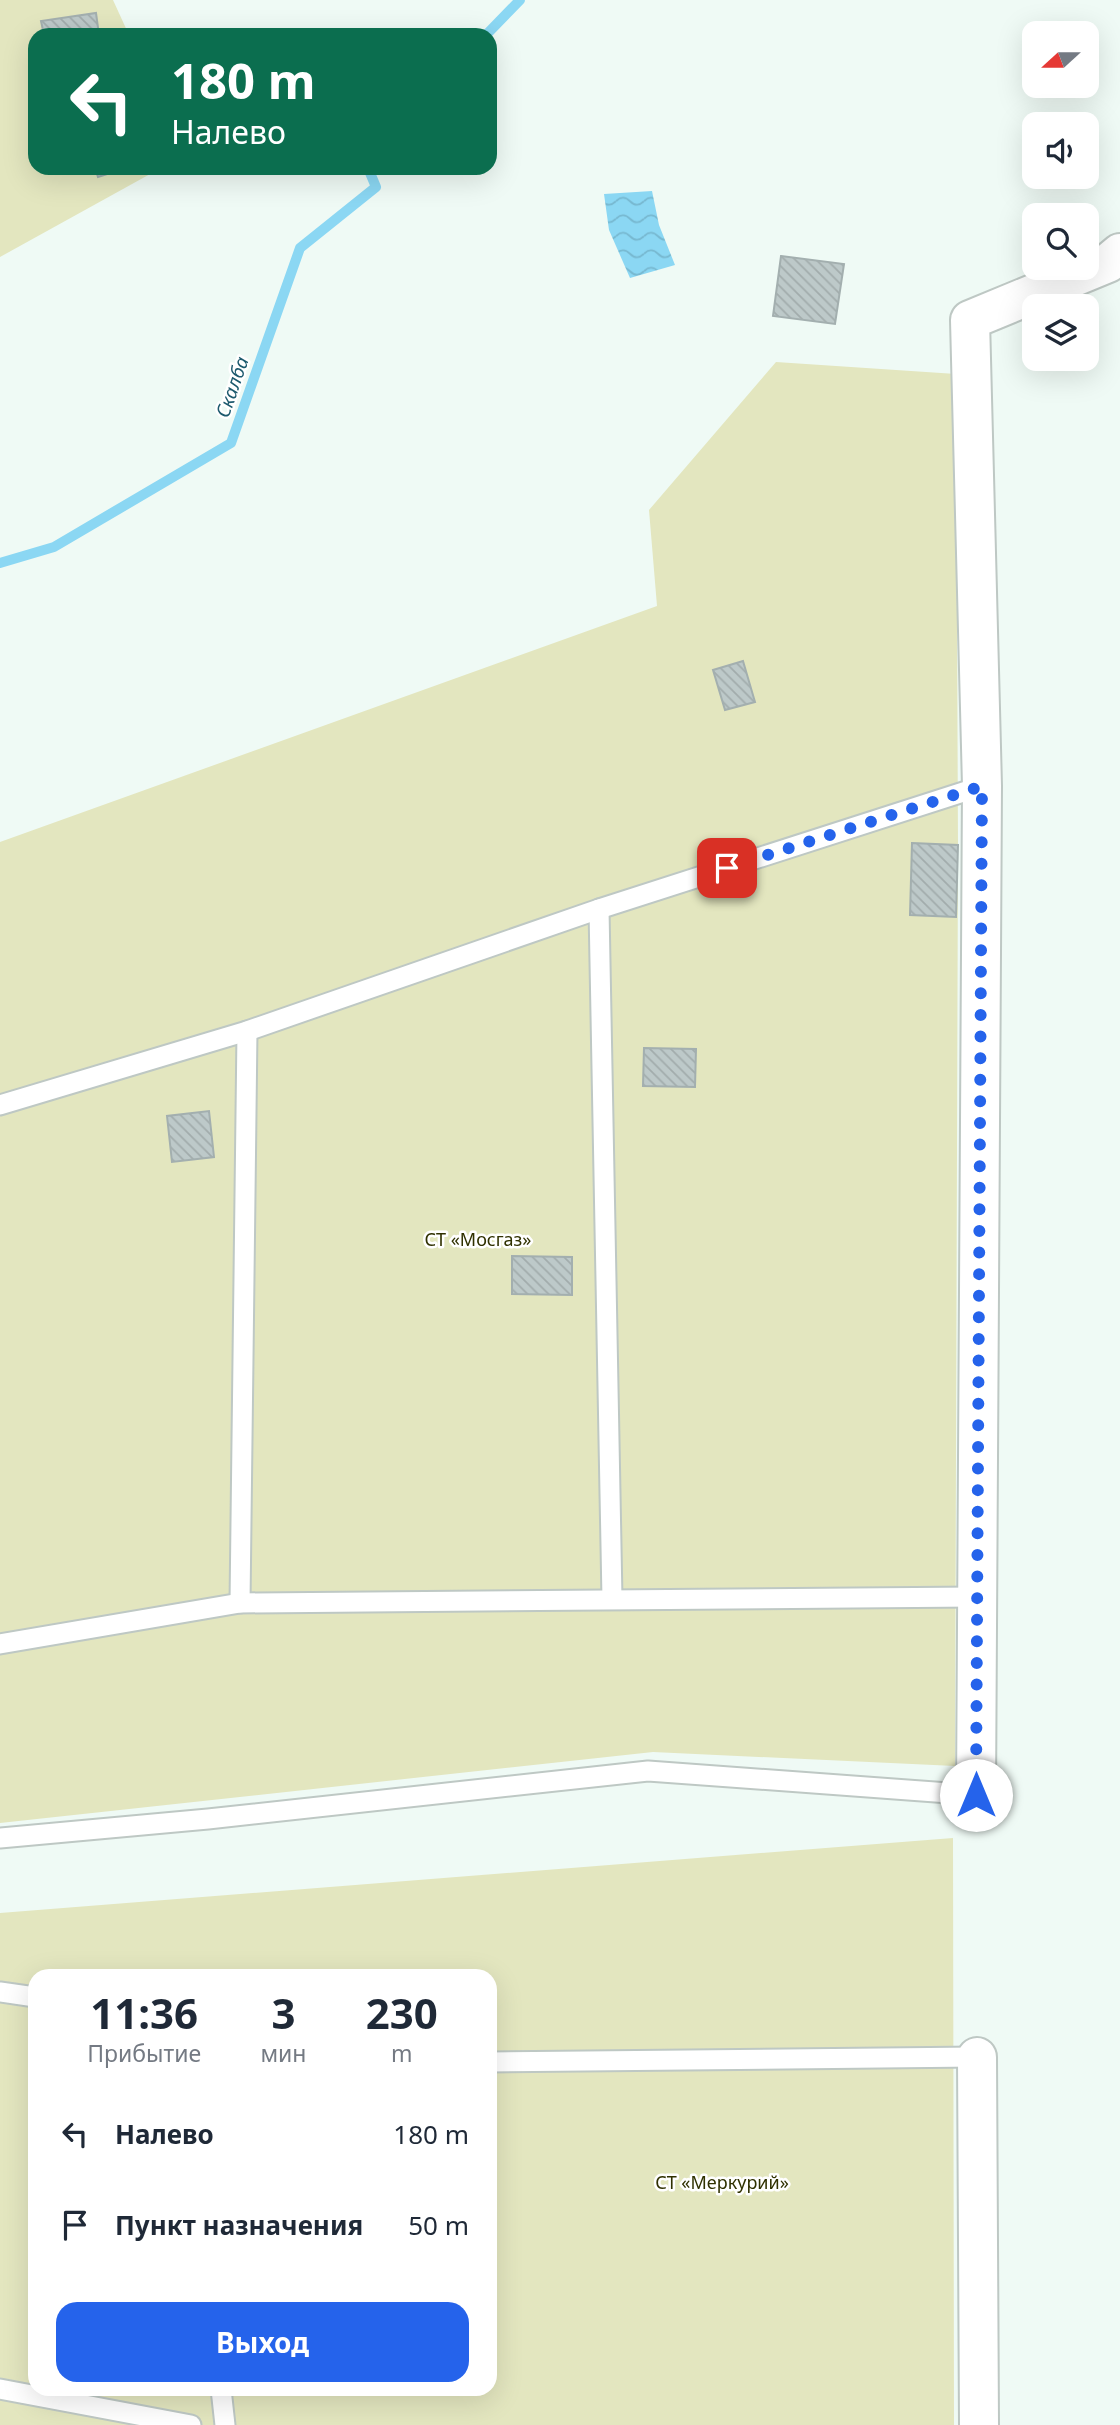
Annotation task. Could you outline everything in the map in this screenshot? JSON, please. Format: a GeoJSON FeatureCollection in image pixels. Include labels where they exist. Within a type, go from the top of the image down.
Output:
{"type":"FeatureCollection","features":[{"type":"Feature","properties":{"kind":"street"},"geometry":{"type":"LineString","coordinates":[[976,1795],[982,786],[970,320],[1108,263],[1120,253]]}},
{"type":"Feature","properties":{"kind":"street"},"geometry":{"type":"LineString","coordinates":[[977,2057],[979,2425]]}},
{"type":"Feature","properties":{"kind":"lane"},"geometry":{"type":"LineString","coordinates":[[0,1105],[247,1031],[599,909],[982,786]]}},
{"type":"Feature","properties":{"kind":"lane"},"geometry":{"type":"LineString","coordinates":[[599,909],[612,1599]]}},
{"type":"Feature","properties":{"kind":"lane"},"geometry":{"type":"LineString","coordinates":[[240,1603],[247,1031]]}},
{"type":"Feature","properties":{"kind":"lane"},"geometry":{"type":"LineString","coordinates":[[0,1644],[240,1603],[976,1597]]}},
{"type":"Feature","properties":{"kind":"lane"},"geometry":{"type":"LineString","coordinates":[[0,1838],[208,1819],[648,1771],[976,1795]]}},
{"type":"Feature","properties":{"kind":"lane"},"geometry":{"type":"LineString","coordinates":[[0,1992],[28,1996]]}},
{"type":"Feature","properties":{"kind":"lane"},"geometry":{"type":"LineString","coordinates":[[497,2062],[977,2057]]}},
{"type":"Feature","properties":{"kind":"lane"},"geometry":{"type":"LineString","coordinates":[[0,2389],[28,2394]]}},
{"type":"Feature","properties":{"kind":"lane"},"geometry":{"type":"LineString","coordinates":[[37,2396],[191,2425]]}},
{"type":"Feature","properties":{"kind":"lane"},"geometry":{"type":"LineString","coordinates":[[222,2396],[225,2425]]}},
{"type":"Feature","properties":{"kind":"green space"},"geometry":{"type":"Polygon","coordinates":[[[0,0],[113,0],[126,28],[28,28],[28,175],[148,175],[0,257],[0,0]]]}},
{"type":"Feature","properties":{"kind":"green space","name":"СТ «Мосгаз»"},"geometry":{"type":"Polygon","coordinates":[[[776,362],[956,374],[958,845],[955,1766],[653,1752],[0,1823],[0,842],[657,606],[649,510],[776,362]]]}},
{"type":"Feature","properties":{"kind":"green space","name":"СТ «Меркурий»"},"geometry":{"type":"Polygon","coordinates":[[[953,1838],[954,2425],[0,2425],[0,1913],[953,1838]]]}},
{"type":"Feature","properties":{"kind":"water"},"geometry":{"type":"Polygon","coordinates":[[[652,191],[659,225],[675,265],[630,278],[609,230],[604,194],[652,191]]]}},
{"type":"Feature","properties":{"kind":"building"},"geometry":{"type":"Polygon","coordinates":[[[96,13],[98,28],[42,28],[41,21],[96,13]]]}},
{"type":"Feature","properties":{"kind":"building"},"geometry":{"type":"Polygon","coordinates":[[[781,256],[844,264],[835,324],[773,316],[781,256]]]}},
{"type":"Feature","properties":{"kind":"building"},"geometry":{"type":"Polygon","coordinates":[[[743,661],[755,702],[725,710],[713,670],[743,661]]]}},
{"type":"Feature","properties":{"kind":"building"},"geometry":{"type":"Polygon","coordinates":[[[912,843],[958,845],[956,917],[910,915],[912,843]]]}},
{"type":"Feature","properties":{"kind":"building"},"geometry":{"type":"Polygon","coordinates":[[[644,1048],[696,1049],[695,1087],[643,1086],[644,1048]]]}},
{"type":"Feature","properties":{"kind":"building"},"geometry":{"type":"Polygon","coordinates":[[[209,1111],[214,1157],[172,1162],[167,1116],[209,1111]]]}},
{"type":"Feature","properties":{"kind":"building"},"geometry":{"type":"Polygon","coordinates":[[[512,1256],[572,1257],[572,1295],[512,1294],[512,1256]]]}},
{"type":"Feature","properties":{"kind":"waterway","name":"Скалба"},"geometry":{"type":"LineString","coordinates":[[493,28],[520,0]]}},
{"type":"Feature","properties":{"kind":"waterway","name":"Скалба"},"geometry":{"type":"LineString","coordinates":[[0,563],[54,547],[231,443],[300,248],[376,187],[371,175]]}},
{"type":"Feature","properties":{"kind":"route"},"geometry":{"type":"LineString","coordinates":[[727,868],[982,786],[976,1795]]}}]}
